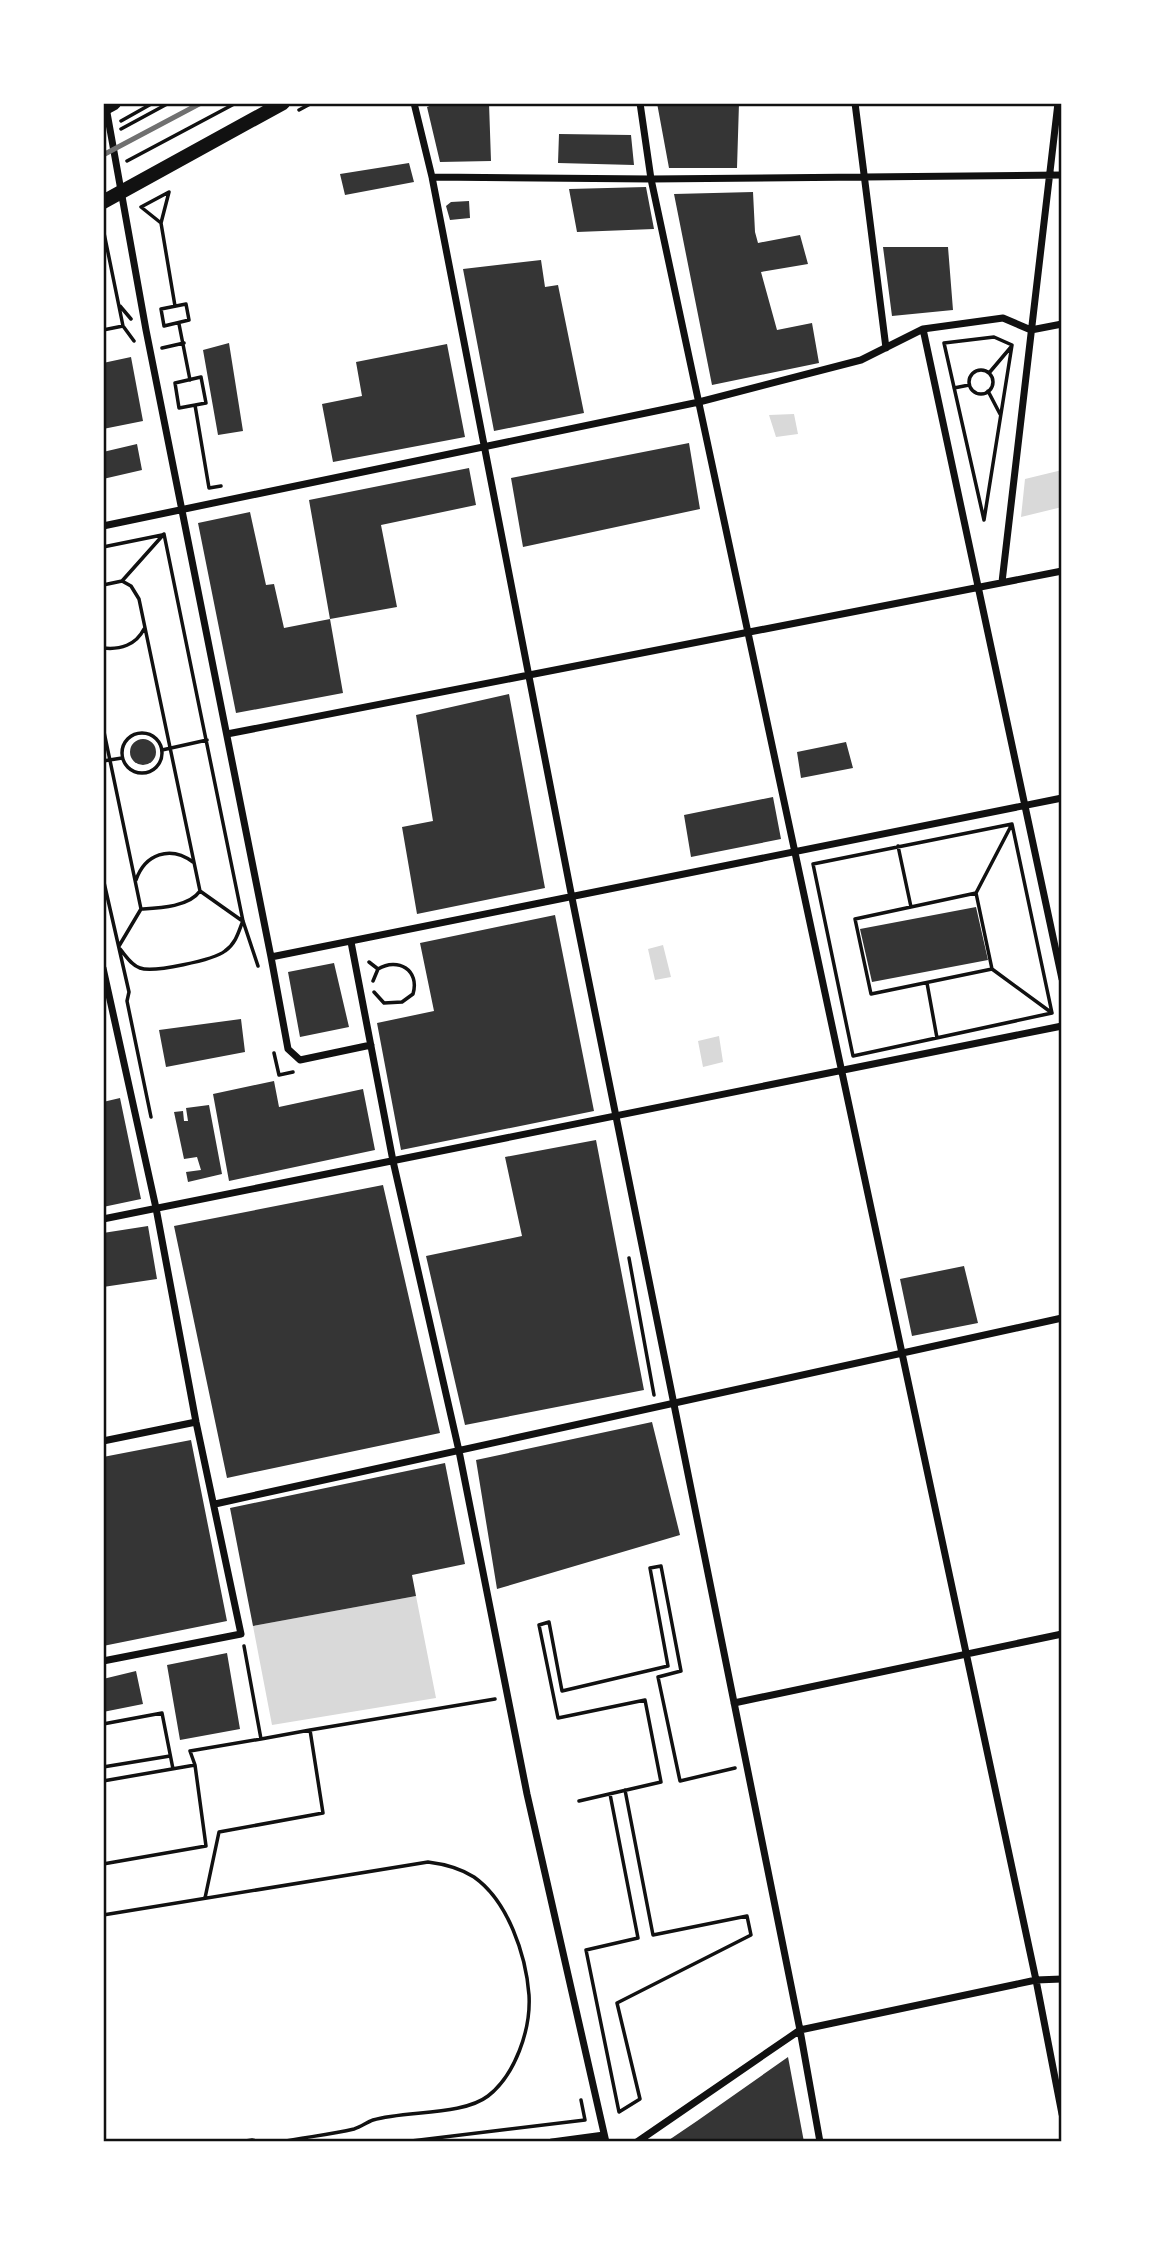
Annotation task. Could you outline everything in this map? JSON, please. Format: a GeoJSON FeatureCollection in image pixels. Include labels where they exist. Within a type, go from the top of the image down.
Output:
{"type":"FeatureCollection","features":[{"type":"Feature","properties":{"kind":"main road"},"geometry":{"type":"LineString","coordinates":[[103,109],[114,103]]}},
{"type":"Feature","properties":{"kind":"main road"},"geometry":{"type":"LineString","coordinates":[[103,202],[283,103]]}},
{"type":"Feature","properties":{"kind":"street"},"geometry":{"type":"LineString","coordinates":[[105,103],[146,330],[288,1049],[300,1060],[371,1045]]}},
{"type":"Feature","properties":{"kind":"street"},"geometry":{"type":"LineString","coordinates":[[414,103],[432,177],[572,898],[820,2142]]}},
{"type":"Feature","properties":{"kind":"street"},"geometry":{"type":"LineString","coordinates":[[640,103],[651,179],[1036,1980],[1062,2114]]}},
{"type":"Feature","properties":{"kind":"street"},"geometry":{"type":"LineString","coordinates":[[855,103],[886,348]]}},
{"type":"Feature","properties":{"kind":"street"},"geometry":{"type":"LineString","coordinates":[[1002,582],[1058,103]]}},
{"type":"Feature","properties":{"kind":"street"},"geometry":{"type":"LineString","coordinates":[[432,177],[651,179],[1062,176]]}},
{"type":"Feature","properties":{"kind":"street"},"geometry":{"type":"LineString","coordinates":[[103,526],[699,402],[861,360],[923,329],[1003,318],[1031,330],[1062,324]]}},
{"type":"Feature","properties":{"kind":"street"},"geometry":{"type":"LineString","coordinates":[[923,329],[1062,979]]}},
{"type":"Feature","properties":{"kind":"street"},"geometry":{"type":"LineString","coordinates":[[227,734],[1062,571]]}},
{"type":"Feature","properties":{"kind":"street"},"geometry":{"type":"LineString","coordinates":[[271,957],[1062,798]]}},
{"type":"Feature","properties":{"kind":"street"},"geometry":{"type":"LineString","coordinates":[[351,942],[393,1161],[459,1451],[527,1794],[605,2139],[552,2142]]}},
{"type":"Feature","properties":{"kind":"street"},"geometry":{"type":"LineString","coordinates":[[103,968],[156,1208],[196,1422],[241,1634],[103,1661]]}},
{"type":"Feature","properties":{"kind":"street"},"geometry":{"type":"LineString","coordinates":[[103,1219],[1062,1026]]}},
{"type":"Feature","properties":{"kind":"street"},"geometry":{"type":"LineString","coordinates":[[215,1504],[1062,1318]]}},
{"type":"Feature","properties":{"kind":"street"},"geometry":{"type":"LineString","coordinates":[[103,1441],[196,1422]]}},
{"type":"Feature","properties":{"kind":"street"},"geometry":{"type":"LineString","coordinates":[[734,1703],[1062,1634]]}},
{"type":"Feature","properties":{"kind":"street"},"geometry":{"type":"LineString","coordinates":[[637,2142],[800,2031],[1036,1980],[1062,1979]]}},
{"type":"Feature","properties":{"kind":"path"},"geometry":{"type":"LineString","coordinates":[[113,124],[153,103]]}},
{"type":"Feature","properties":{"kind":"path"},"geometry":{"type":"LineString","coordinates":[[114,132],[169,103]]}},
{"type":"Feature","properties":{"kind":"path"},"geometry":{"type":"LineString","coordinates":[[127,161],[236,103]]}},
{"type":"Feature","properties":{"kind":"path"},"geometry":{"type":"LineString","coordinates":[[161,223],[141,207],[169,192],[161,223],[175,306]]}},
{"type":"Feature","properties":{"kind":"path"},"geometry":{"type":"LineString","coordinates":[[103,228],[123,326],[135,342]]}},
{"type":"Feature","properties":{"kind":"path"},"geometry":{"type":"LineString","coordinates":[[186,304],[189,320],[179,323],[164,326],[161,309],[186,304]]}},
{"type":"Feature","properties":{"kind":"path"},"geometry":{"type":"LineString","coordinates":[[179,323],[190,380]]}},
{"type":"Feature","properties":{"kind":"path"},"geometry":{"type":"LineString","coordinates":[[103,330],[123,326]]}},
{"type":"Feature","properties":{"kind":"path"},"geometry":{"type":"LineString","coordinates":[[994,337],[1012,345],[984,520],[944,344],[994,337]]}},
{"type":"Feature","properties":{"kind":"path"},"geometry":{"type":"LineString","coordinates":[[150,350],[184,343]]}},
{"type":"Feature","properties":{"kind":"path"},"geometry":{"type":"LineString","coordinates":[[989,373],[1012,345]]}},
{"type":"Feature","properties":{"kind":"path"},"geometry":{"type":"LineString","coordinates":[[988,391],[976,393],[969,385],[970,377],[975,371],[989,373]]}},
{"type":"Feature","properties":{"kind":"path"},"geometry":{"type":"LineString","coordinates":[[988,391],[992,384],[989,373]]}},
{"type":"Feature","properties":{"kind":"path"},"geometry":{"type":"LineString","coordinates":[[201,377],[206,402],[179,408],[175,383],[190,380],[201,377]]}},
{"type":"Feature","properties":{"kind":"path"},"geometry":{"type":"LineString","coordinates":[[954,388],[969,385]]}},
{"type":"Feature","properties":{"kind":"path"},"geometry":{"type":"LineString","coordinates":[[988,391],[1001,416]]}},
{"type":"Feature","properties":{"kind":"path"},"geometry":{"type":"LineString","coordinates":[[195,405],[209,488],[228,486]]}},
{"type":"Feature","properties":{"kind":"path"},"geometry":{"type":"LineString","coordinates":[[103,547],[164,534]]}},
{"type":"Feature","properties":{"kind":"path"},"geometry":{"type":"LineString","coordinates":[[122,581],[164,534]]}},
{"type":"Feature","properties":{"kind":"path"},"geometry":{"type":"LineString","coordinates":[[164,534],[243,922],[259,969]]}},
{"type":"Feature","properties":{"kind":"path"},"geometry":{"type":"LineString","coordinates":[[103,585],[122,581],[137,591],[200,891],[243,922]]}},
{"type":"Feature","properties":{"kind":"path"},"geometry":{"type":"LineString","coordinates":[[103,648],[120,648],[133,643],[145,627]]}},
{"type":"Feature","properties":{"kind":"path"},"geometry":{"type":"LineString","coordinates":[[103,727],[141,909],[118,947]]}},
{"type":"Feature","properties":{"kind":"path"},"geometry":{"type":"LineString","coordinates":[[138,732],[152,735],[162,750],[159,763],[150,772],[131,770],[122,758],[126,739],[138,732]]}},
{"type":"Feature","properties":{"kind":"path"},"geometry":{"type":"LineString","coordinates":[[162,750],[206,740]]}},
{"type":"Feature","properties":{"kind":"path"},"geometry":{"type":"LineString","coordinates":[[103,761],[122,758]]}},
{"type":"Feature","properties":{"kind":"path"},"geometry":{"type":"LineString","coordinates":[[1012,824],[813,863],[853,1056],[1052,1013]]}},
{"type":"Feature","properties":{"kind":"path"},"geometry":{"type":"LineString","coordinates":[[1012,824],[976,893],[992,969],[1052,1013]]}},
{"type":"Feature","properties":{"kind":"path"},"geometry":{"type":"LineString","coordinates":[[1012,824],[1052,1013]]}},
{"type":"Feature","properties":{"kind":"path"},"geometry":{"type":"LineString","coordinates":[[898,846],[911,907]]}},
{"type":"Feature","properties":{"kind":"path"},"geometry":{"type":"LineString","coordinates":[[135,883],[143,865],[162,853],[184,856],[194,864]]}},
{"type":"Feature","properties":{"kind":"path"},"geometry":{"type":"LineString","coordinates":[[103,878],[129,992],[127,1001],[152,1119]]}},
{"type":"Feature","properties":{"kind":"path"},"geometry":{"type":"LineString","coordinates":[[141,909],[181,903],[192,899],[200,891]]}},
{"type":"Feature","properties":{"kind":"path"},"geometry":{"type":"LineString","coordinates":[[976,893],[855,919],[865,969],[871,994],[992,969]]}},
{"type":"Feature","properties":{"kind":"path"},"geometry":{"type":"LineString","coordinates":[[118,947],[132,964],[142,969],[158,969],[223,953],[236,941],[243,922]]}},
{"type":"Feature","properties":{"kind":"path"},"geometry":{"type":"LineString","coordinates":[[353,954],[358,953],[378,969]]}},
{"type":"Feature","properties":{"kind":"path"},"geometry":{"type":"LineString","coordinates":[[389,964],[403,965],[412,974],[415,982],[413,994],[402,1002],[384,1003],[374,992],[373,979],[378,969],[389,964]]}},
{"type":"Feature","properties":{"kind":"path"},"geometry":{"type":"LineString","coordinates":[[927,983],[937,1038]]}},
{"type":"Feature","properties":{"kind":"path"},"geometry":{"type":"LineString","coordinates":[[274,1049],[279,1075],[303,1070]]}},
{"type":"Feature","properties":{"kind":"path"},"geometry":{"type":"LineString","coordinates":[[628,1249],[654,1395],[642,1398]]}},
{"type":"Feature","properties":{"kind":"path"},"geometry":{"type":"LineString","coordinates":[[579,1801],[661,1782],[645,1700],[558,1718],[538,1625],[549,1622],[562,1690],[668,1665],[650,1568],[661,1566],[681,1671],[658,1677],[680,1781],[734,1768]]}},
{"type":"Feature","properties":{"kind":"path"},"geometry":{"type":"LineString","coordinates":[[235,1644],[251,1641]]}},
{"type":"Feature","properties":{"kind":"path"},"geometry":{"type":"LineString","coordinates":[[243,1643],[261,1740]]}},
{"type":"Feature","properties":{"kind":"path"},"geometry":{"type":"LineString","coordinates":[[103,1864],[206,1846],[195,1765],[190,1751],[495,1699]]}},
{"type":"Feature","properties":{"kind":"path"},"geometry":{"type":"LineString","coordinates":[[103,1724],[162,1713],[173,1769]]}},
{"type":"Feature","properties":{"kind":"path"},"geometry":{"type":"LineString","coordinates":[[205,1898],[219,1832],[323,1813],[310,1730]]}},
{"type":"Feature","properties":{"kind":"path"},"geometry":{"type":"LineString","coordinates":[[103,1767],[170,1756]]}},
{"type":"Feature","properties":{"kind":"path"},"geometry":{"type":"LineString","coordinates":[[103,1781],[195,1765]]}},
{"type":"Feature","properties":{"kind":"path"},"geometry":{"type":"LineString","coordinates":[[610,1793],[638,1938],[586,1950],[619,2112],[640,2099],[617,2003],[751,1935],[747,1916],[653,1935],[625,1790]]}},
{"type":"Feature","properties":{"kind":"path"},"geometry":{"type":"LineString","coordinates":[[103,1915],[428,1862],[444,1864],[473,1876],[488,1889],[514,1933],[524,1966],[529,1997],[521,2044],[510,2071],[486,2097],[473,2105],[373,2120],[355,2129],[280,2142]]}},
{"type":"Feature","properties":{"kind":"path"},"geometry":{"type":"LineString","coordinates":[[403,2142],[585,2120],[580,2093]]}},
{"type":"Feature","properties":{"kind":"path"},"geometry":{"type":"LineString","coordinates":[[239,2142],[261,2142]]}},
{"type":"Feature","properties":{"kind":"shaded area"},"geometry":{"type":"Polygon","coordinates":[[[794,414],[798,434],[776,437],[769,415],[794,414]]]}},
{"type":"Feature","properties":{"kind":"shaded area"},"geometry":{"type":"Polygon","coordinates":[[[1062,470],[1062,507],[1021,517],[1025,479],[1062,470]]]}},
{"type":"Feature","properties":{"kind":"shaded area"},"geometry":{"type":"Polygon","coordinates":[[[663,945],[671,977],[655,980],[648,949],[663,945]]]}},
{"type":"Feature","properties":{"kind":"shaded area"},"geometry":{"type":"Polygon","coordinates":[[[719,1036],[723,1062],[703,1067],[698,1041],[719,1036]]]}},
{"type":"Feature","properties":{"kind":"shaded area"},"geometry":{"type":"Polygon","coordinates":[[[416,1596],[436,1698],[272,1725],[253,1626],[416,1596]]]}},
{"type":"Feature","properties":{"kind":"building"},"geometry":{"type":"Polygon","coordinates":[[[437,103],[489,103],[491,161],[440,162],[427,107],[437,103]]]}},
{"type":"Feature","properties":{"kind":"building"},"geometry":{"type":"Polygon","coordinates":[[[657,103],[739,103],[737,168],[669,168],[657,103]]]}},
{"type":"Feature","properties":{"kind":"building"},"geometry":{"type":"Polygon","coordinates":[[[559,134],[631,135],[634,165],[558,163],[559,134]]]}},
{"type":"Feature","properties":{"kind":"building"},"geometry":{"type":"Polygon","coordinates":[[[409,163],[414,182],[345,195],[340,174],[409,163]]]}},
{"type":"Feature","properties":{"kind":"building"},"geometry":{"type":"Polygon","coordinates":[[[646,187],[654,229],[577,232],[569,189],[646,187]]]}},
{"type":"Feature","properties":{"kind":"building"},"geometry":{"type":"Polygon","coordinates":[[[753,192],[758,243],[800,235],[808,264],[761,272],[777,330],[812,323],[819,363],[712,385],[674,194],[753,192]]]}},
{"type":"Feature","properties":{"kind":"building"},"geometry":{"type":"Polygon","coordinates":[[[469,201],[470,218],[450,220],[446,206],[451,202],[469,201]]]}},
{"type":"Feature","properties":{"kind":"building"},"geometry":{"type":"Polygon","coordinates":[[[883,247],[948,247],[953,310],[892,316],[883,247]]]}},
{"type":"Feature","properties":{"kind":"building"},"geometry":{"type":"Polygon","coordinates":[[[541,260],[545,287],[558,285],[584,413],[494,431],[463,269],[541,260]]]}},
{"type":"Feature","properties":{"kind":"building"},"geometry":{"type":"Polygon","coordinates":[[[229,343],[243,431],[218,435],[203,350],[229,343]]]}},
{"type":"Feature","properties":{"kind":"building"},"geometry":{"type":"Polygon","coordinates":[[[447,344],[465,437],[333,462],[322,404],[362,396],[356,362],[447,344]]]}},
{"type":"Feature","properties":{"kind":"building"},"geometry":{"type":"Polygon","coordinates":[[[131,357],[143,421],[103,429],[103,363],[131,357]]]}},
{"type":"Feature","properties":{"kind":"building"},"geometry":{"type":"Polygon","coordinates":[[[689,443],[700,509],[523,547],[511,478],[689,443]]]}},
{"type":"Feature","properties":{"kind":"building"},"geometry":{"type":"Polygon","coordinates":[[[137,444],[142,470],[103,479],[103,452],[137,444]]]}},
{"type":"Feature","properties":{"kind":"building"},"geometry":{"type":"Polygon","coordinates":[[[469,468],[476,505],[381,525],[397,607],[330,619],[309,500],[469,468]]]}},
{"type":"Feature","properties":{"kind":"building"},"geometry":{"type":"Polygon","coordinates":[[[250,512],[266,585],[274,584],[284,628],[330,619],[343,693],[236,713],[198,523],[250,512]]]}},
{"type":"Feature","properties":{"kind":"building"},"geometry":{"type":"Polygon","coordinates":[[[509,694],[545,888],[417,914],[402,827],[433,821],[416,715],[509,694]]]}},
{"type":"Feature","properties":{"kind":"building"},"geometry":{"type":"Polygon","coordinates":[[[143,739],[152,743],[156,752],[152,761],[143,765],[134,761],[130,752],[134,743],[143,739]]]}},
{"type":"Feature","properties":{"kind":"building"},"geometry":{"type":"Polygon","coordinates":[[[846,742],[853,768],[801,778],[797,752],[846,742]]]}},
{"type":"Feature","properties":{"kind":"building"},"geometry":{"type":"Polygon","coordinates":[[[773,797],[781,839],[691,857],[684,815],[773,797]]]}},
{"type":"Feature","properties":{"kind":"building"},"geometry":{"type":"Polygon","coordinates":[[[976,907],[988,960],[872,982],[860,929],[976,907]]]}},
{"type":"Feature","properties":{"kind":"building"},"geometry":{"type":"Polygon","coordinates":[[[555,915],[594,1111],[401,1150],[377,1023],[434,1011],[420,943],[555,915]]]}},
{"type":"Feature","properties":{"kind":"building"},"geometry":{"type":"Polygon","coordinates":[[[334,963],[349,1027],[300,1037],[288,972],[334,963]]]}},
{"type":"Feature","properties":{"kind":"building"},"geometry":{"type":"Polygon","coordinates":[[[241,1019],[245,1052],[166,1067],[159,1030],[241,1019]]]}},
{"type":"Feature","properties":{"kind":"building"},"geometry":{"type":"Polygon","coordinates":[[[274,1081],[279,1107],[363,1089],[375,1150],[229,1181],[213,1094],[274,1081]]]}},
{"type":"Feature","properties":{"kind":"building"},"geometry":{"type":"Polygon","coordinates":[[[120,1098],[141,1199],[103,1207],[103,1102],[120,1098]]]}},
{"type":"Feature","properties":{"kind":"building"},"geometry":{"type":"Polygon","coordinates":[[[209,1105],[222,1174],[188,1182],[186,1172],[201,1170],[197,1157],[184,1159],[174,1112],[183,1111],[184,1121],[188,1121],[186,1108],[209,1105]]]}},
{"type":"Feature","properties":{"kind":"building"},"geometry":{"type":"Polygon","coordinates":[[[596,1140],[644,1390],[465,1425],[426,1256],[522,1236],[505,1157],[596,1140]]]}},
{"type":"Feature","properties":{"kind":"building"},"geometry":{"type":"Polygon","coordinates":[[[383,1185],[440,1433],[227,1478],[174,1226],[383,1185]]]}},
{"type":"Feature","properties":{"kind":"building"},"geometry":{"type":"Polygon","coordinates":[[[148,1226],[157,1279],[103,1287],[103,1233],[148,1226]]]}},
{"type":"Feature","properties":{"kind":"building"},"geometry":{"type":"Polygon","coordinates":[[[964,1266],[978,1323],[912,1336],[900,1279],[964,1266]]]}},
{"type":"Feature","properties":{"kind":"building"},"geometry":{"type":"Polygon","coordinates":[[[652,1422],[680,1535],[497,1589],[476,1460],[652,1422]]]}},
{"type":"Feature","properties":{"kind":"building"},"geometry":{"type":"Polygon","coordinates":[[[191,1440],[227,1621],[103,1646],[103,1457],[191,1440]]]}},
{"type":"Feature","properties":{"kind":"building"},"geometry":{"type":"Polygon","coordinates":[[[445,1463],[465,1564],[412,1575],[416,1596],[253,1626],[230,1508],[445,1463]]]}},
{"type":"Feature","properties":{"kind":"building"},"geometry":{"type":"Polygon","coordinates":[[[227,1653],[240,1729],[180,1740],[167,1665],[227,1653]]]}},
{"type":"Feature","properties":{"kind":"building"},"geometry":{"type":"Polygon","coordinates":[[[136,1671],[143,1704],[103,1712],[103,1679],[136,1671]]]}},
{"type":"Feature","properties":{"kind":"building"},"geometry":{"type":"Polygon","coordinates":[[[788,2057],[804,2142],[666,2142],[697,2121],[788,2057]]]}},
{"type":"Feature","properties":{"kind":"railway"},"geometry":{"type":"LineString","coordinates":[[103,155],[201,103]]}}]}
